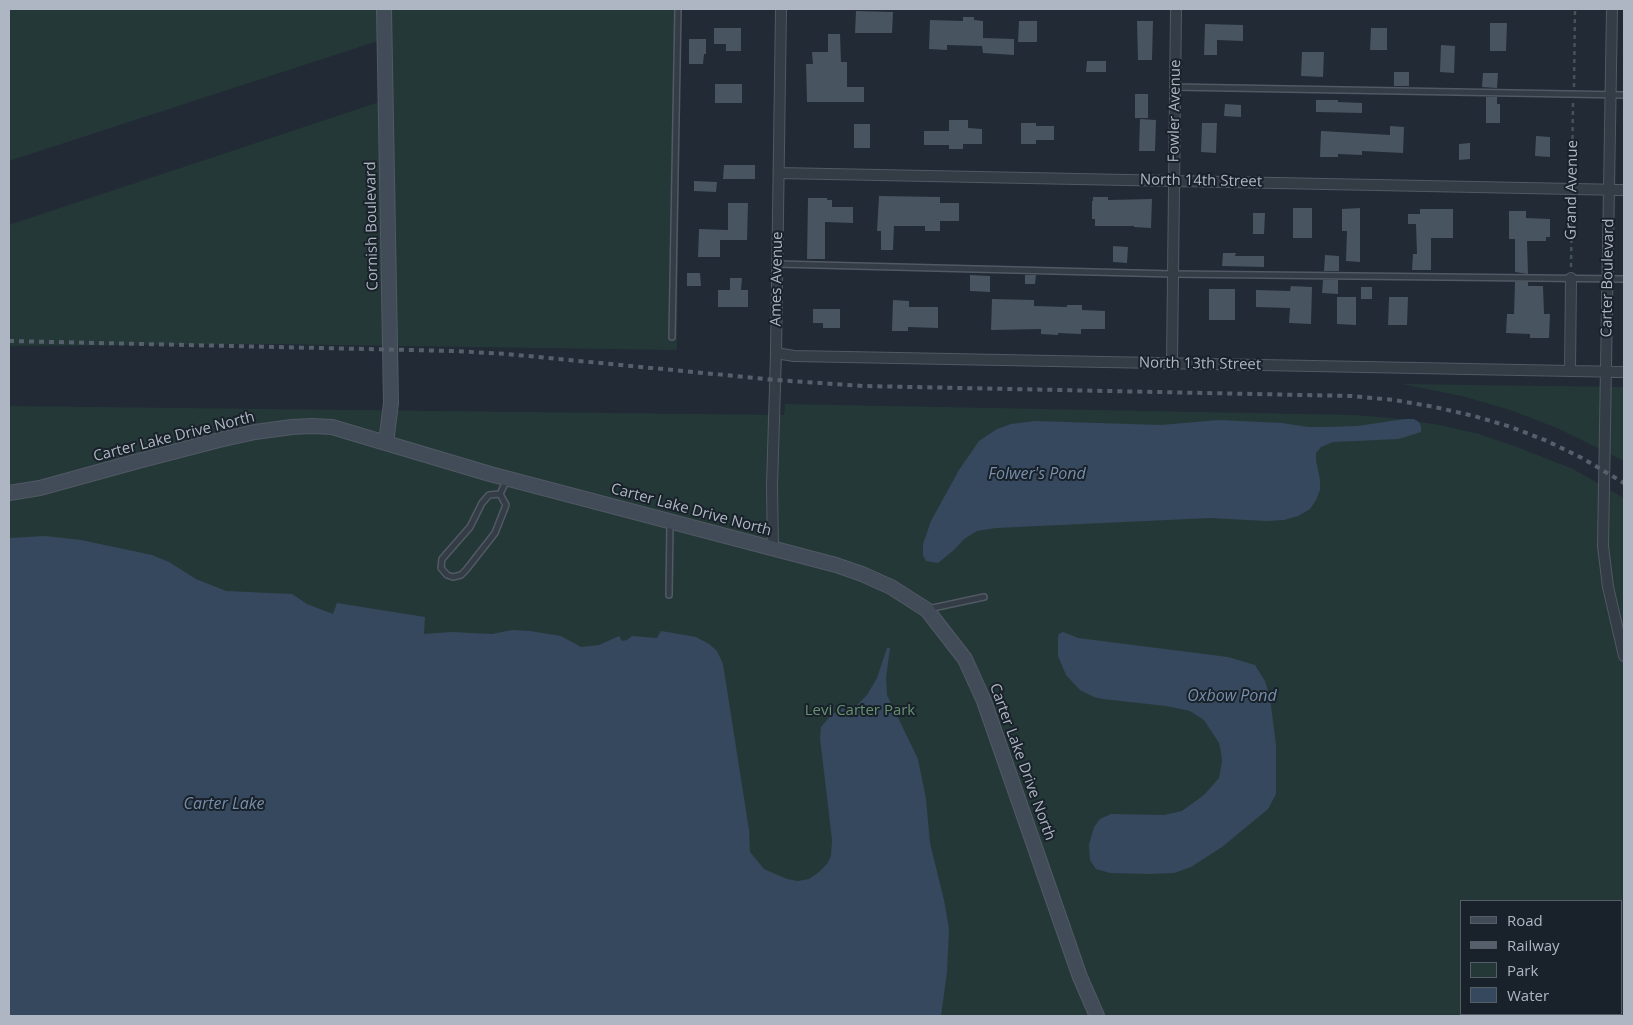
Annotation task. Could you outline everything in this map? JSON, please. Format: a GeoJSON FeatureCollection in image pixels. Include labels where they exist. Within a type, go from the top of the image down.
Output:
{"type":"FeatureCollection","features":[{"type":"Feature","properties":{"kind":"street","name":"Cornish Boulevard"},"geometry":{"type":"LineString","coordinates":[[384,9],[391,403],[386,443]]}},
{"type":"Feature","properties":{"kind":"street","name":"Ames Avenue"},"geometry":{"type":"LineString","coordinates":[[773,548],[772,486],[778,264],[781,9]]}},
{"type":"Feature","properties":{"kind":"street","name":"Fowler Avenue"},"geometry":{"type":"LineString","coordinates":[[1172,364],[1176,9]]}},
{"type":"Feature","properties":{"kind":"street","name":"Carter Boulevard"},"geometry":{"type":"LineString","coordinates":[[1612,9],[1603,546],[1608,587],[1624,656]]}},
{"type":"Feature","properties":{"kind":"street","name":"North 14th Street"},"geometry":{"type":"LineString","coordinates":[[779,173],[1624,190]]}},
{"type":"Feature","properties":{"kind":"street"},"geometry":{"type":"LineString","coordinates":[[1570,371],[1571,278]]}},
{"type":"Feature","properties":{"kind":"street","name":"North 13th Street"},"geometry":{"type":"LineString","coordinates":[[776,352],[794,356],[1624,372]]}},
{"type":"Feature","properties":{"kind":"street","name":"Carter Lake Drive North"},"geometry":{"type":"LineString","coordinates":[[9,494],[40,488],[219,440],[292,427],[332,427],[508,478],[836,565],[891,587],[927,610],[965,659],[984,701],[1080,977],[1097,1016]]}},
{"type":"Feature","properties":{"kind":"lane"},"geometry":{"type":"LineString","coordinates":[[672,337],[678,9]]}},
{"type":"Feature","properties":{"kind":"lane"},"geometry":{"type":"LineString","coordinates":[[1176,87],[1624,95]]}},
{"type":"Feature","properties":{"kind":"lane"},"geometry":{"type":"LineString","coordinates":[[778,264],[1173,274],[1624,279]]}},
{"type":"Feature","properties":{"kind":"lane"},"geometry":{"type":"LineString","coordinates":[[500,494],[508,478]]}},
{"type":"Feature","properties":{"kind":"lane"},"geometry":{"type":"LineString","coordinates":[[489,494],[500,494],[506,505],[495,533],[461,575],[453,577],[447,575],[441,568],[442,560],[470,527],[482,503],[489,494]]}},
{"type":"Feature","properties":{"kind":"lane"},"geometry":{"type":"LineString","coordinates":[[669,595],[670,522]]}},
{"type":"Feature","properties":{"kind":"lane"},"geometry":{"type":"LineString","coordinates":[[927,610],[984,597]]}},
{"type":"Feature","properties":{"kind":"path","name":"Grand Avenue"},"geometry":{"type":"LineString","coordinates":[[1571,278],[1575,9]]}},
{"type":"Feature","properties":{"kind":"green space"},"geometry":{"type":"Polygon","coordinates":[[[9,9],[681,9],[677,350],[268,344],[9,346],[9,225],[385,100],[384,39],[9,161],[9,9]]]}},
{"type":"Feature","properties":{"kind":"green space"},"geometry":{"type":"Polygon","coordinates":[[[1402,384],[1624,387],[1624,461],[1557,428],[1510,410],[1462,396],[1402,384]]]}},
{"type":"Feature","properties":{"kind":"green space","name":"Levi Carter Park"},"geometry":{"type":"Polygon","coordinates":[[[785,404],[1355,415],[1440,425],[1479,434],[1517,447],[1573,469],[1624,498],[1624,1016],[54,1016],[9,1004],[9,406],[784,415],[785,404]]]}},
{"type":"Feature","properties":{"kind":"water","name":"Folwer's Pond"},"geometry":{"type":"Polygon","coordinates":[[[1414,419],[1419,422],[1421,432],[1399,439],[1333,442],[1321,447],[1316,453],[1320,490],[1316,500],[1310,509],[1298,516],[1284,520],[1210,518],[996,528],[977,531],[964,539],[938,563],[926,561],[923,555],[923,544],[931,521],[959,470],[979,441],[997,429],[1011,424],[1035,421],[1161,425],[1218,420],[1328,427],[1357,426],[1414,419]]]}},
{"type":"Feature","properties":{"kind":"water","name":"Carter Lake"},"geometry":{"type":"Polygon","coordinates":[[[45,536],[81,540],[152,555],[169,562],[196,579],[226,591],[292,594],[307,604],[333,614],[337,603],[425,617],[424,634],[451,632],[492,634],[512,630],[530,631],[561,636],[581,647],[599,645],[619,636],[622,641],[632,636],[657,638],[661,631],[696,637],[717,651],[723,664],[749,830],[750,852],[764,869],[787,879],[798,881],[809,879],[819,872],[827,864],[831,856],[832,840],[820,738],[821,727],[832,714],[843,708],[856,706],[867,695],[877,678],[887,648],[890,648],[886,678],[887,695],[918,759],[926,799],[930,843],[949,929],[947,972],[941,1016],[9,1016],[9,538],[45,536]]]}},
{"type":"Feature","properties":{"kind":"water","name":"Oxbow Pond"},"geometry":{"type":"Polygon","coordinates":[[[1063,632],[1078,638],[1228,657],[1255,665],[1265,681],[1270,698],[1276,745],[1276,794],[1268,809],[1222,847],[1191,867],[1174,873],[1110,873],[1096,869],[1090,860],[1089,845],[1094,827],[1100,819],[1111,814],[1164,815],[1182,811],[1204,795],[1219,778],[1222,761],[1221,752],[1219,743],[1204,720],[1190,711],[1166,706],[1103,699],[1080,690],[1066,675],[1058,656],[1058,638],[1059,634],[1063,632]]]}},
{"type":"Feature","properties":{"kind":"building"},"geometry":{"type":"Polygon","coordinates":[[[856,11],[893,12],[892,33],[855,33],[856,11]]]}},
{"type":"Feature","properties":{"kind":"building"},"geometry":{"type":"Polygon","coordinates":[[[963,17],[974,17],[974,20],[983,21],[983,38],[1014,39],[1014,55],[983,53],[982,46],[947,45],[947,50],[929,49],[930,20],[963,21],[963,17]]]}},
{"type":"Feature","properties":{"kind":"building"},"geometry":{"type":"Polygon","coordinates":[[[1019,21],[1037,21],[1037,42],[1018,42],[1019,21]]]}},
{"type":"Feature","properties":{"kind":"building"},"geometry":{"type":"Polygon","coordinates":[[[1137,21],[1153,21],[1152,60],[1138,60],[1137,21]]]}},
{"type":"Feature","properties":{"kind":"building"},"geometry":{"type":"Polygon","coordinates":[[[1490,23],[1507,23],[1506,51],[1490,51],[1490,23]]]}},
{"type":"Feature","properties":{"kind":"building"},"geometry":{"type":"Polygon","coordinates":[[[1205,24],[1243,25],[1243,41],[1217,40],[1217,55],[1204,55],[1205,24]]]}},
{"type":"Feature","properties":{"kind":"building"},"geometry":{"type":"Polygon","coordinates":[[[714,28],[741,28],[741,51],[726,51],[726,44],[714,44],[714,28]]]}},
{"type":"Feature","properties":{"kind":"building"},"geometry":{"type":"Polygon","coordinates":[[[1371,28],[1387,28],[1387,50],[1370,50],[1371,28]]]}},
{"type":"Feature","properties":{"kind":"building"},"geometry":{"type":"Polygon","coordinates":[[[828,34],[840,34],[841,62],[847,62],[847,87],[864,87],[864,102],[807,102],[806,64],[813,64],[812,52],[828,52],[828,34]]]}},
{"type":"Feature","properties":{"kind":"building"},"geometry":{"type":"Polygon","coordinates":[[[689,39],[706,39],[706,54],[704,54],[703,64],[689,64],[689,39]]]}},
{"type":"Feature","properties":{"kind":"building"},"geometry":{"type":"Polygon","coordinates":[[[1441,45],[1455,46],[1454,73],[1440,72],[1441,45]]]}},
{"type":"Feature","properties":{"kind":"building"},"geometry":{"type":"Polygon","coordinates":[[[1302,52],[1324,52],[1323,77],[1301,76],[1302,52]]]}},
{"type":"Feature","properties":{"kind":"building"},"geometry":{"type":"Polygon","coordinates":[[[1087,61],[1106,61],[1106,72],[1086,72],[1087,61]]]}},
{"type":"Feature","properties":{"kind":"building"},"geometry":{"type":"Polygon","coordinates":[[[1394,72],[1409,72],[1409,86],[1394,86],[1394,72]]]}},
{"type":"Feature","properties":{"kind":"building"},"geometry":{"type":"Polygon","coordinates":[[[1483,73],[1498,73],[1497,88],[1482,87],[1483,73]]]}},
{"type":"Feature","properties":{"kind":"building"},"geometry":{"type":"Polygon","coordinates":[[[715,84],[742,84],[742,103],[715,103],[715,84]]]}},
{"type":"Feature","properties":{"kind":"building"},"geometry":{"type":"Polygon","coordinates":[[[1135,94],[1148,94],[1148,118],[1135,118],[1135,94]]]}},
{"type":"Feature","properties":{"kind":"building"},"geometry":{"type":"Polygon","coordinates":[[[1486,97],[1497,97],[1497,104],[1500,104],[1500,123],[1486,123],[1486,97]]]}},
{"type":"Feature","properties":{"kind":"building"},"geometry":{"type":"Polygon","coordinates":[[[1316,100],[1362,103],[1362,113],[1316,112],[1316,100]]]}},
{"type":"Feature","properties":{"kind":"building"},"geometry":{"type":"Polygon","coordinates":[[[1225,104],[1241,105],[1241,117],[1224,116],[1225,104]]]}},
{"type":"Feature","properties":{"kind":"building"},"geometry":{"type":"Polygon","coordinates":[[[1140,119],[1156,120],[1155,151],[1139,151],[1140,119]]]}},
{"type":"Feature","properties":{"kind":"building"},"geometry":{"type":"Polygon","coordinates":[[[949,120],[968,120],[968,128],[982,129],[982,144],[963,144],[963,149],[949,149],[949,145],[924,145],[924,131],[949,131],[949,120]]]}},
{"type":"Feature","properties":{"kind":"building"},"geometry":{"type":"Polygon","coordinates":[[[1021,123],[1036,123],[1036,126],[1054,126],[1054,140],[1036,140],[1036,144],[1021,144],[1021,123]]]}},
{"type":"Feature","properties":{"kind":"building"},"geometry":{"type":"Polygon","coordinates":[[[1202,123],[1217,123],[1216,153],[1201,152],[1202,123]]]}},
{"type":"Feature","properties":{"kind":"building"},"geometry":{"type":"Polygon","coordinates":[[[854,124],[870,124],[870,148],[854,148],[854,124]]]}},
{"type":"Feature","properties":{"kind":"building"},"geometry":{"type":"Polygon","coordinates":[[[1390,126],[1404,127],[1403,153],[1362,151],[1362,155],[1338,154],[1338,157],[1320,157],[1321,131],[1390,135],[1390,126]]]}},
{"type":"Feature","properties":{"kind":"building"},"geometry":{"type":"Polygon","coordinates":[[[1536,136],[1550,137],[1550,157],[1535,156],[1536,136]]]}},
{"type":"Feature","properties":{"kind":"building"},"geometry":{"type":"Polygon","coordinates":[[[1470,143],[1470,159],[1459,160],[1459,144],[1470,143]]]}},
{"type":"Feature","properties":{"kind":"building"},"geometry":{"type":"Polygon","coordinates":[[[724,165],[755,165],[755,179],[723,179],[724,165]]]}},
{"type":"Feature","properties":{"kind":"building"},"geometry":{"type":"Polygon","coordinates":[[[694,181],[717,182],[716,192],[694,191],[694,181]]]}},
{"type":"Feature","properties":{"kind":"building"},"geometry":{"type":"Polygon","coordinates":[[[879,196],[940,197],[940,203],[959,203],[959,221],[940,221],[940,231],[925,231],[925,226],[894,226],[893,250],[881,250],[881,231],[877,231],[879,196]]]}},
{"type":"Feature","properties":{"kind":"building"},"geometry":{"type":"Polygon","coordinates":[[[1093,197],[1108,197],[1108,200],[1152,199],[1151,228],[1095,226],[1095,219],[1092,219],[1093,197]]]}},
{"type":"Feature","properties":{"kind":"building"},"geometry":{"type":"Polygon","coordinates":[[[808,198],[827,198],[827,200],[832,200],[832,207],[853,207],[853,223],[825,222],[825,259],[807,259],[808,198]]]}},
{"type":"Feature","properties":{"kind":"building"},"geometry":{"type":"Polygon","coordinates":[[[728,203],[748,203],[747,240],[720,240],[720,257],[698,257],[699,229],[728,230],[728,203]]]}},
{"type":"Feature","properties":{"kind":"building"},"geometry":{"type":"Polygon","coordinates":[[[1293,208],[1312,208],[1312,238],[1293,238],[1293,208]]]}},
{"type":"Feature","properties":{"kind":"building"},"geometry":{"type":"Polygon","coordinates":[[[1360,208],[1360,262],[1346,261],[1347,231],[1342,231],[1342,209],[1360,208]]]}},
{"type":"Feature","properties":{"kind":"building"},"geometry":{"type":"Polygon","coordinates":[[[1420,209],[1453,209],[1453,238],[1431,238],[1431,270],[1412,270],[1413,254],[1417,254],[1416,224],[1408,224],[1408,214],[1420,214],[1420,209]]]}},
{"type":"Feature","properties":{"kind":"building"},"geometry":{"type":"Polygon","coordinates":[[[1509,211],[1526,211],[1526,218],[1550,219],[1550,237],[1546,237],[1546,241],[1527,241],[1528,274],[1515,272],[1515,239],[1509,239],[1509,211]]]}},
{"type":"Feature","properties":{"kind":"building"},"geometry":{"type":"Polygon","coordinates":[[[1253,213],[1265,213],[1264,234],[1253,234],[1253,213]]]}},
{"type":"Feature","properties":{"kind":"building"},"geometry":{"type":"Polygon","coordinates":[[[1113,246],[1128,247],[1127,263],[1113,262],[1113,246]]]}},
{"type":"Feature","properties":{"kind":"building"},"geometry":{"type":"Polygon","coordinates":[[[1223,253],[1236,253],[1235,256],[1264,256],[1264,267],[1222,266],[1223,253]]]}},
{"type":"Feature","properties":{"kind":"building"},"geometry":{"type":"Polygon","coordinates":[[[1325,255],[1339,256],[1339,271],[1324,271],[1325,255]]]}},
{"type":"Feature","properties":{"kind":"building"},"geometry":{"type":"Polygon","coordinates":[[[687,273],[700,273],[701,286],[687,286],[687,273]]]}},
{"type":"Feature","properties":{"kind":"building"},"geometry":{"type":"Polygon","coordinates":[[[970,275],[990,276],[990,292],[970,291],[970,275]]]}},
{"type":"Feature","properties":{"kind":"building"},"geometry":{"type":"Polygon","coordinates":[[[1025,275],[1036,275],[1035,284],[1025,284],[1025,275]]]}},
{"type":"Feature","properties":{"kind":"building"},"geometry":{"type":"Polygon","coordinates":[[[730,278],[742,278],[741,290],[748,290],[748,307],[718,307],[718,290],[730,290],[730,278]]]}},
{"type":"Feature","properties":{"kind":"building"},"geometry":{"type":"Polygon","coordinates":[[[1323,280],[1338,280],[1338,294],[1322,293],[1323,280]]]}},
{"type":"Feature","properties":{"kind":"building"},"geometry":{"type":"Polygon","coordinates":[[[1515,282],[1528,282],[1528,286],[1543,286],[1544,314],[1550,314],[1549,338],[1530,338],[1530,334],[1506,333],[1507,314],[1514,314],[1515,282]]]}},
{"type":"Feature","properties":{"kind":"building"},"geometry":{"type":"Polygon","coordinates":[[[1291,286],[1312,287],[1311,324],[1289,323],[1290,308],[1256,307],[1256,290],[1290,291],[1291,286]]]}},
{"type":"Feature","properties":{"kind":"building"},"geometry":{"type":"Polygon","coordinates":[[[1361,287],[1372,287],[1372,299],[1361,299],[1361,287]]]}},
{"type":"Feature","properties":{"kind":"building"},"geometry":{"type":"Polygon","coordinates":[[[1209,289],[1235,289],[1235,320],[1209,320],[1209,289]]]}},
{"type":"Feature","properties":{"kind":"building"},"geometry":{"type":"Polygon","coordinates":[[[1337,297],[1356,297],[1356,325],[1337,324],[1337,297]]]}},
{"type":"Feature","properties":{"kind":"building"},"geometry":{"type":"Polygon","coordinates":[[[1389,297],[1408,297],[1407,325],[1388,325],[1389,297]]]}},
{"type":"Feature","properties":{"kind":"building"},"geometry":{"type":"Polygon","coordinates":[[[992,299],[1034,300],[1034,306],[1067,307],[1067,305],[1082,305],[1082,310],[1105,311],[1105,329],[1081,329],[1081,334],[1058,333],[1058,335],[1041,334],[1041,329],[991,330],[992,299]]]}},
{"type":"Feature","properties":{"kind":"building"},"geometry":{"type":"Polygon","coordinates":[[[893,300],[909,301],[909,307],[938,307],[938,328],[908,327],[908,331],[892,331],[893,300]]]}},
{"type":"Feature","properties":{"kind":"building"},"geometry":{"type":"Polygon","coordinates":[[[813,309],[840,309],[840,328],[823,328],[823,323],[813,323],[813,309]]]}},
{"type":"Feature","properties":{"kind":"railway"},"geometry":{"type":"LineString","coordinates":[[9,341],[454,351],[507,354],[776,380],[863,386],[1352,396],[1394,400],[1435,407],[1511,427],[1547,441],[1582,458],[1624,483]]}}]}
